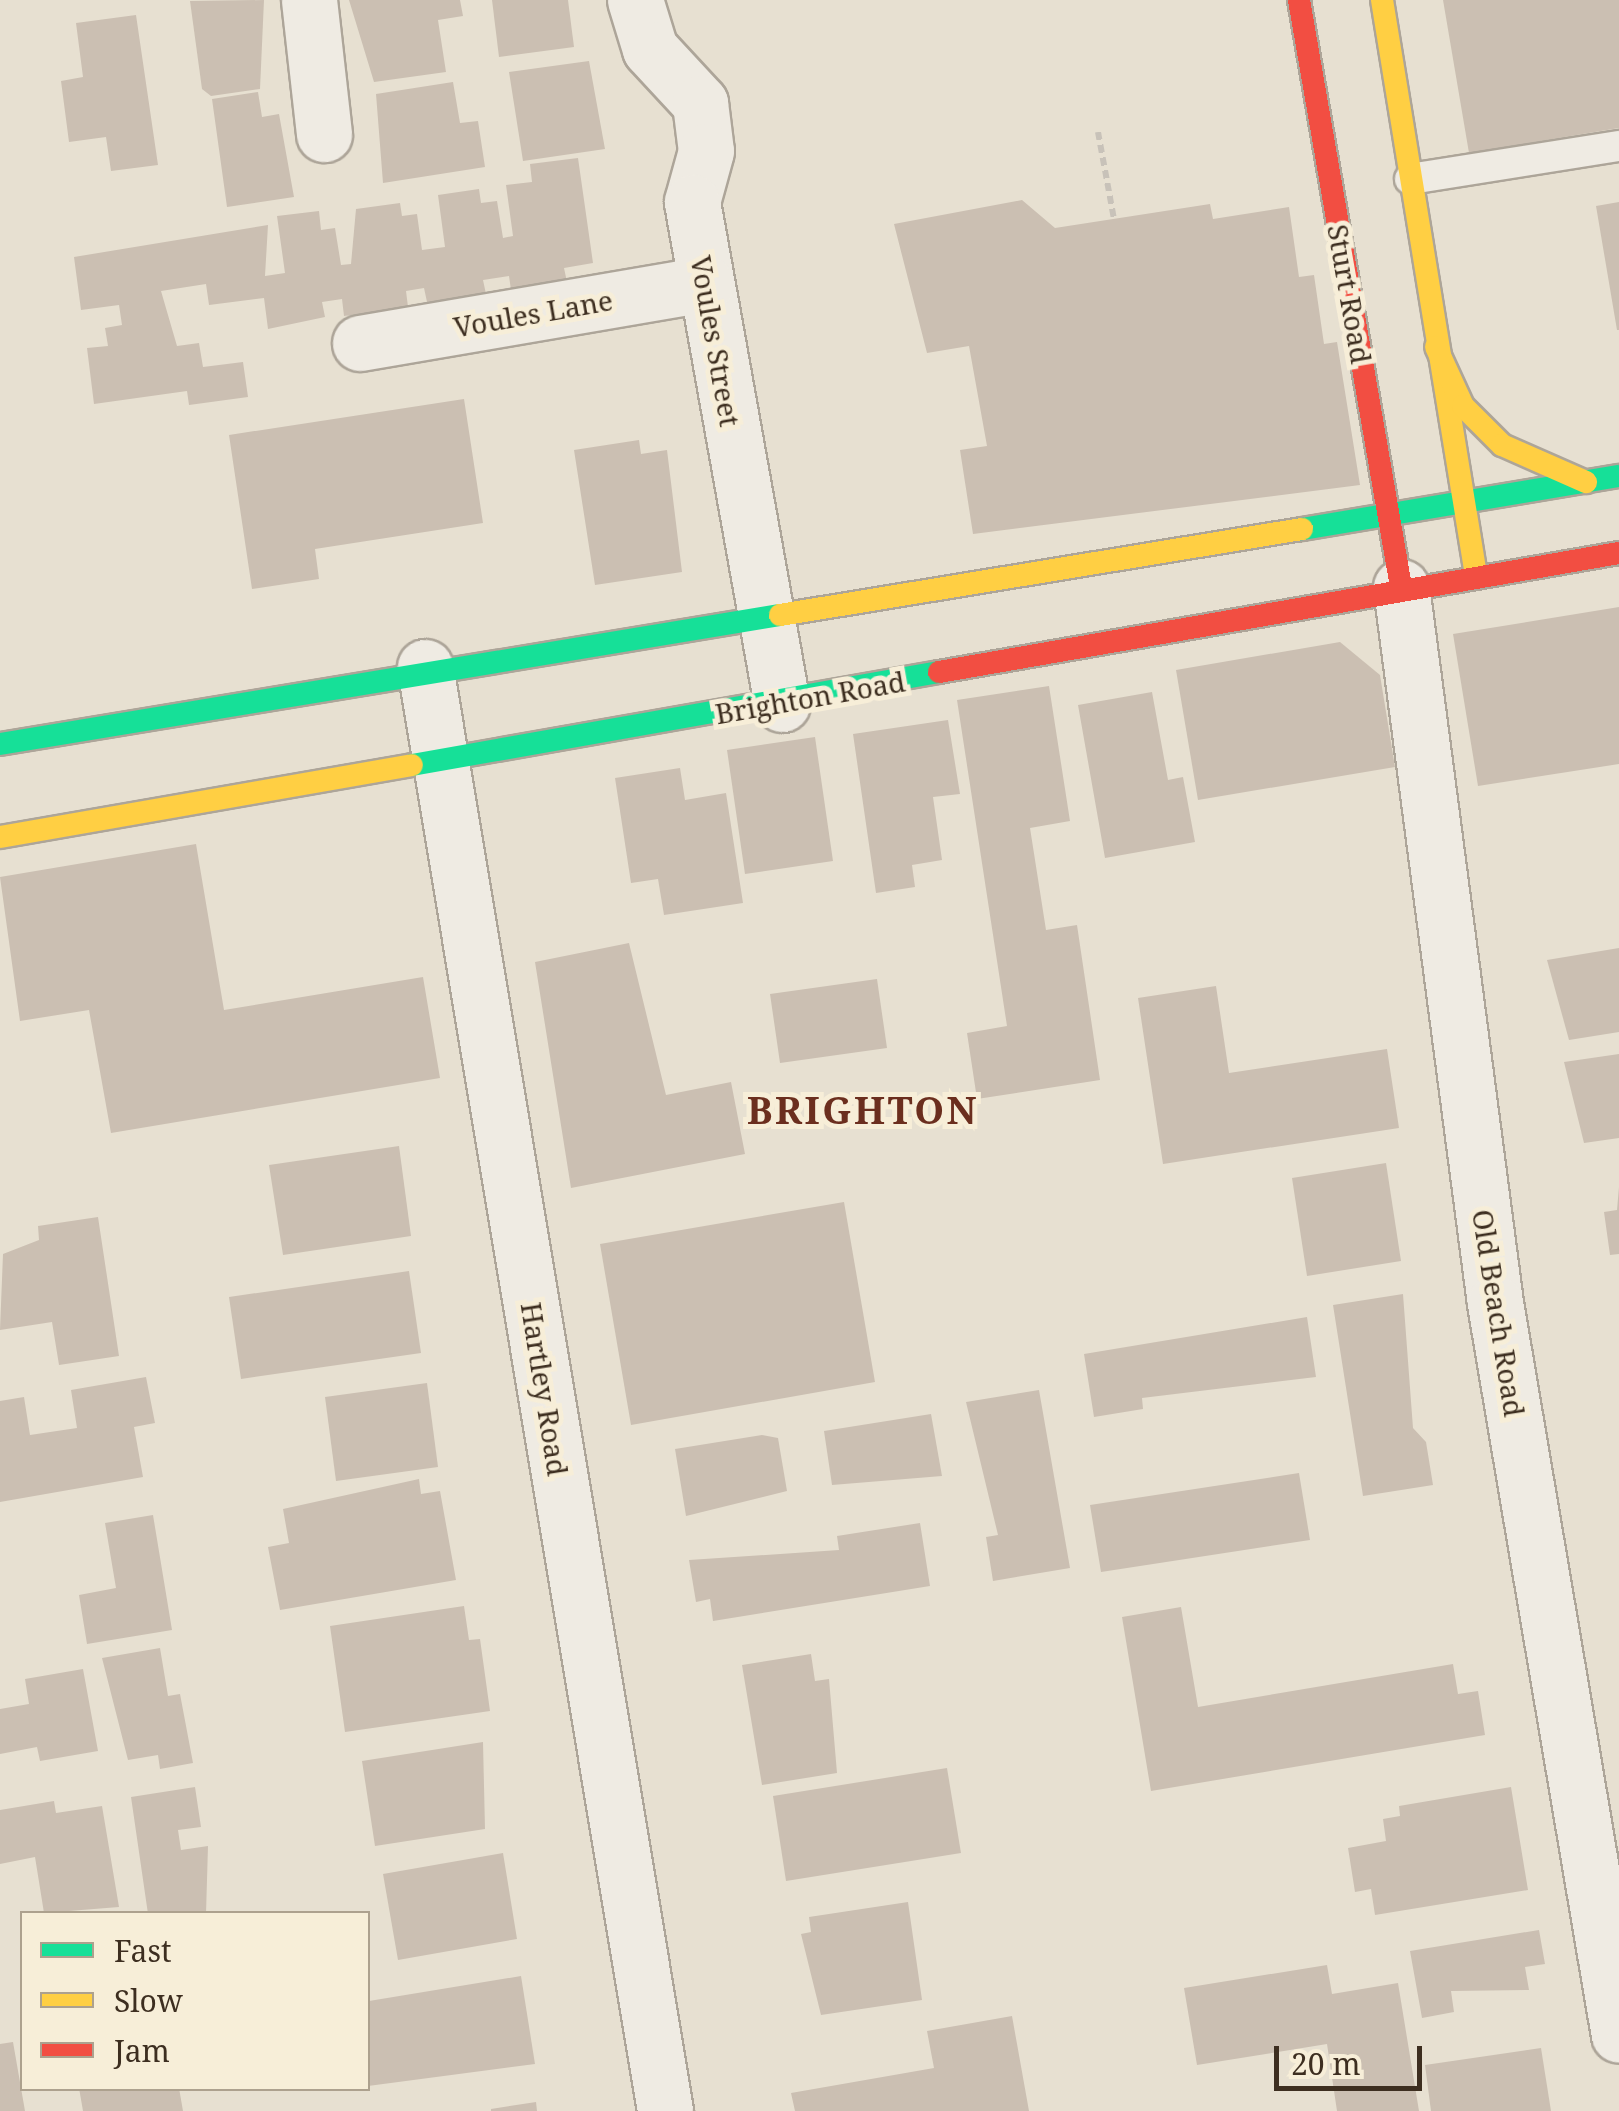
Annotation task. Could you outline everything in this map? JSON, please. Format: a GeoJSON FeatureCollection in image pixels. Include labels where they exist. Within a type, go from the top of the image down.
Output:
{"type":"FeatureCollection","features":[{"type":"Feature","properties":{"kind":"main road","name":"Sturt Road"},"geometry":{"type":"LineString","coordinates":[[1299,0],[1401,587]]}},
{"type":"Feature","properties":{"kind":"main road"},"geometry":{"type":"LineString","coordinates":[[1382,0],[1476,574]]}},
{"type":"Feature","properties":{"kind":"main road"},"geometry":{"type":"LineString","coordinates":[[1436,347],[1463,406],[1502,445],[1586,482]]}},
{"type":"Feature","properties":{"kind":"main road"},"geometry":{"type":"LineString","coordinates":[[0,744],[425,668],[1619,476]]}},
{"type":"Feature","properties":{"kind":"main road","name":"Brighton Road"},"geometry":{"type":"LineString","coordinates":[[0,838],[782,704],[1401,587],[1619,553]]}},
{"type":"Feature","properties":{"kind":"street"},"geometry":{"type":"LineString","coordinates":[[309,0],[324,134]]}},
{"type":"Feature","properties":{"kind":"street","name":"Voules Street"},"geometry":{"type":"LineString","coordinates":[[635,0],[650,49],[700,103],[706,151],[692,202],[782,704]]}},
{"type":"Feature","properties":{"kind":"street","name":"Voules Lane"},"geometry":{"type":"LineString","coordinates":[[360,342],[706,284]]}},
{"type":"Feature","properties":{"kind":"street","name":"Old Beach Road"},"geometry":{"type":"LineString","coordinates":[[1401,587],[1495,1303],[1619,2035]]}},
{"type":"Feature","properties":{"kind":"street","name":"Hartley Road"},"geometry":{"type":"LineString","coordinates":[[425,668],[665,2111]]}},
{"type":"Feature","properties":{"kind":"lane"},"geometry":{"type":"LineString","coordinates":[[1410,179],[1619,146]]}},
{"type":"Feature","properties":{"kind":"path"},"geometry":{"type":"LineString","coordinates":[[1098,132],[1114,219]]}},
{"type":"Feature","properties":{"kind":"building"},"geometry":{"type":"Polygon","coordinates":[[[264,0],[260,89],[211,96],[202,89],[190,1],[264,0]]]}},
{"type":"Feature","properties":{"kind":"building"},"geometry":{"type":"Polygon","coordinates":[[[349,0],[460,0],[463,16],[438,20],[446,72],[374,82],[349,0]]]}},
{"type":"Feature","properties":{"kind":"building"},"geometry":{"type":"Polygon","coordinates":[[[492,0],[568,0],[574,47],[499,57],[492,0]]]}},
{"type":"Feature","properties":{"kind":"building"},"geometry":{"type":"Polygon","coordinates":[[[1443,0],[1619,0],[1619,128],[1469,153],[1443,0]]]}},
{"type":"Feature","properties":{"kind":"building"},"geometry":{"type":"Polygon","coordinates":[[[136,15],[158,165],[111,171],[106,137],[69,142],[61,81],[83,77],[76,23],[136,15]]]}},
{"type":"Feature","properties":{"kind":"building"},"geometry":{"type":"Polygon","coordinates":[[[589,61],[605,149],[523,161],[509,72],[589,61]]]}},
{"type":"Feature","properties":{"kind":"building"},"geometry":{"type":"Polygon","coordinates":[[[453,82],[460,123],[478,121],[485,167],[383,183],[376,94],[453,82]]]}},
{"type":"Feature","properties":{"kind":"building"},"geometry":{"type":"Polygon","coordinates":[[[258,92],[262,117],[279,114],[294,197],[227,207],[212,99],[258,92]]]}},
{"type":"Feature","properties":{"kind":"building"},"geometry":{"type":"Polygon","coordinates":[[[578,158],[593,263],[564,268],[567,282],[511,290],[509,276],[483,280],[486,294],[427,302],[424,288],[406,291],[408,307],[344,316],[342,299],[322,302],[325,317],[268,329],[264,298],[209,305],[206,284],[161,291],[177,346],[199,343],[203,367],[243,362],[248,397],[189,405],[187,391],[94,404],[87,348],[108,346],[105,328],[122,325],[119,305],[81,310],[74,257],[268,225],[265,276],[285,273],[277,216],[319,211],[321,230],[335,228],[341,265],[351,264],[356,209],[400,203],[402,216],[417,214],[422,250],[445,247],[438,195],[479,189],[481,203],[497,201],[503,238],[513,236],[506,185],[532,182],[530,164],[578,158]]]}},
{"type":"Feature","properties":{"kind":"building"},"geometry":{"type":"Polygon","coordinates":[[[1022,200],[1055,228],[1210,204],[1213,219],[1289,207],[1299,277],[1314,275],[1324,344],[1337,342],[1360,485],[973,534],[960,450],[987,446],[969,346],[927,353],[894,224],[1022,200]]]}},
{"type":"Feature","properties":{"kind":"building"},"geometry":{"type":"Polygon","coordinates":[[[1619,202],[1619,330],[1617,330],[1596,206],[1619,202]]]}},
{"type":"Feature","properties":{"kind":"building"},"geometry":{"type":"Polygon","coordinates":[[[464,399],[483,523],[315,549],[319,579],[252,589],[229,435],[464,399]]]}},
{"type":"Feature","properties":{"kind":"building"},"geometry":{"type":"Polygon","coordinates":[[[639,440],[641,454],[667,450],[682,572],[595,585],[574,450],[639,440]]]}},
{"type":"Feature","properties":{"kind":"building"},"geometry":{"type":"Polygon","coordinates":[[[1619,607],[1619,764],[1478,786],[1453,634],[1619,607]]]}},
{"type":"Feature","properties":{"kind":"building"},"geometry":{"type":"Polygon","coordinates":[[[1340,642],[1380,675],[1395,767],[1198,800],[1176,670],[1340,642]]]}},
{"type":"Feature","properties":{"kind":"building"},"geometry":{"type":"Polygon","coordinates":[[[1049,686],[1070,821],[1030,828],[1046,930],[1077,925],[1100,1080],[977,1099],[967,1033],[1007,1026],[957,700],[1049,686]]]}},
{"type":"Feature","properties":{"kind":"building"},"geometry":{"type":"Polygon","coordinates":[[[1152,692],[1168,780],[1183,777],[1195,842],[1105,858],[1078,705],[1152,692]]]}},
{"type":"Feature","properties":{"kind":"building"},"geometry":{"type":"Polygon","coordinates":[[[948,720],[960,794],[933,797],[942,860],[912,865],[915,887],[876,893],[853,734],[948,720]]]}},
{"type":"Feature","properties":{"kind":"building"},"geometry":{"type":"Polygon","coordinates":[[[815,737],[833,861],[745,874],[727,750],[815,737]]]}},
{"type":"Feature","properties":{"kind":"building"},"geometry":{"type":"Polygon","coordinates":[[[680,768],[685,800],[726,793],[743,903],[664,915],[658,879],[631,883],[615,778],[680,768]]]}},
{"type":"Feature","properties":{"kind":"building"},"geometry":{"type":"Polygon","coordinates":[[[196,844],[224,1010],[423,977],[440,1078],[111,1133],[89,1010],[20,1021],[0,877],[196,844]]]}},
{"type":"Feature","properties":{"kind":"building"},"geometry":{"type":"Polygon","coordinates":[[[629,943],[666,1095],[731,1082],[745,1154],[571,1188],[535,962],[629,943]]]}},
{"type":"Feature","properties":{"kind":"building"},"geometry":{"type":"Polygon","coordinates":[[[1619,948],[1619,1032],[1569,1040],[1547,960],[1619,948]]]}},
{"type":"Feature","properties":{"kind":"building"},"geometry":{"type":"Polygon","coordinates":[[[877,979],[887,1048],[780,1063],[770,994],[877,979]]]}},
{"type":"Feature","properties":{"kind":"building"},"geometry":{"type":"Polygon","coordinates":[[[1216,986],[1229,1073],[1387,1049],[1399,1128],[1163,1164],[1138,998],[1216,986]]]}},
{"type":"Feature","properties":{"kind":"building"},"geometry":{"type":"Polygon","coordinates":[[[1619,1054],[1619,1138],[1584,1143],[1564,1062],[1619,1054]]]}},
{"type":"Feature","properties":{"kind":"building"},"geometry":{"type":"Polygon","coordinates":[[[399,1146],[411,1236],[283,1255],[269,1165],[399,1146]]]}},
{"type":"Feature","properties":{"kind":"building"},"geometry":{"type":"Polygon","coordinates":[[[1386,1163],[1401,1261],[1307,1276],[1292,1178],[1386,1163]]]}},
{"type":"Feature","properties":{"kind":"building"},"geometry":{"type":"Polygon","coordinates":[[[1619,1187],[1619,1254],[1610,1255],[1604,1212],[1617,1210],[1619,1187]]]}},
{"type":"Feature","properties":{"kind":"building"},"geometry":{"type":"Polygon","coordinates":[[[844,1202],[875,1382],[631,1425],[600,1244],[844,1202]]]}},
{"type":"Feature","properties":{"kind":"building"},"geometry":{"type":"Polygon","coordinates":[[[98,1217],[119,1356],[59,1365],[52,1322],[0,1330],[3,1254],[39,1240],[38,1226],[98,1217]]]}},
{"type":"Feature","properties":{"kind":"building"},"geometry":{"type":"Polygon","coordinates":[[[409,1271],[421,1353],[241,1379],[229,1297],[409,1271]]]}},
{"type":"Feature","properties":{"kind":"building"},"geometry":{"type":"Polygon","coordinates":[[[1403,1294],[1413,1428],[1426,1442],[1433,1485],[1363,1496],[1333,1305],[1403,1294]]]}},
{"type":"Feature","properties":{"kind":"building"},"geometry":{"type":"Polygon","coordinates":[[[1307,1317],[1316,1377],[1142,1398],[1143,1409],[1094,1417],[1084,1354],[1307,1317]]]}},
{"type":"Feature","properties":{"kind":"building"},"geometry":{"type":"Polygon","coordinates":[[[146,1377],[155,1423],[134,1427],[143,1477],[0,1502],[0,1401],[24,1397],[30,1435],[77,1428],[71,1390],[146,1377]]]}},
{"type":"Feature","properties":{"kind":"building"},"geometry":{"type":"Polygon","coordinates":[[[427,1383],[438,1467],[336,1481],[325,1397],[427,1383]]]}},
{"type":"Feature","properties":{"kind":"building"},"geometry":{"type":"Polygon","coordinates":[[[1039,1390],[1070,1568],[993,1581],[986,1537],[998,1535],[966,1402],[1039,1390]]]}},
{"type":"Feature","properties":{"kind":"building"},"geometry":{"type":"Polygon","coordinates":[[[931,1414],[942,1476],[832,1485],[824,1431],[931,1414]]]}},
{"type":"Feature","properties":{"kind":"building"},"geometry":{"type":"Polygon","coordinates":[[[762,1435],[778,1438],[787,1491],[686,1516],[675,1449],[762,1435]]]}},
{"type":"Feature","properties":{"kind":"building"},"geometry":{"type":"Polygon","coordinates":[[[1299,1473],[1310,1540],[1101,1572],[1090,1505],[1299,1473]]]}},
{"type":"Feature","properties":{"kind":"building"},"geometry":{"type":"Polygon","coordinates":[[[419,1479],[421,1494],[440,1491],[456,1580],[280,1610],[268,1547],[289,1543],[283,1509],[419,1479]]]}},
{"type":"Feature","properties":{"kind":"building"},"geometry":{"type":"Polygon","coordinates":[[[153,1515],[172,1630],[87,1644],[79,1595],[116,1588],[105,1523],[153,1515]]]}},
{"type":"Feature","properties":{"kind":"building"},"geometry":{"type":"Polygon","coordinates":[[[920,1523],[930,1586],[713,1621],[710,1599],[696,1602],[689,1560],[839,1550],[837,1536],[920,1523]]]}},
{"type":"Feature","properties":{"kind":"building"},"geometry":{"type":"Polygon","coordinates":[[[464,1606],[469,1640],[480,1639],[490,1711],[345,1732],[330,1626],[464,1606]]]}},
{"type":"Feature","properties":{"kind":"building"},"geometry":{"type":"Polygon","coordinates":[[[1181,1607],[1198,1707],[1453,1664],[1458,1694],[1478,1691],[1485,1735],[1151,1791],[1122,1617],[1181,1607]]]}},
{"type":"Feature","properties":{"kind":"building"},"geometry":{"type":"Polygon","coordinates":[[[160,1648],[168,1696],[180,1694],[193,1763],[160,1769],[158,1755],[128,1760],[102,1658],[160,1648]]]}},
{"type":"Feature","properties":{"kind":"building"},"geometry":{"type":"Polygon","coordinates":[[[811,1654],[815,1681],[829,1679],[837,1773],[762,1785],[742,1665],[811,1654]]]}},
{"type":"Feature","properties":{"kind":"building"},"geometry":{"type":"Polygon","coordinates":[[[83,1669],[98,1751],[40,1761],[37,1747],[0,1754],[0,1709],[29,1704],[25,1679],[83,1669]]]}},
{"type":"Feature","properties":{"kind":"building"},"geometry":{"type":"Polygon","coordinates":[[[483,1742],[485,1829],[375,1846],[362,1761],[483,1742]]]}},
{"type":"Feature","properties":{"kind":"building"},"geometry":{"type":"Polygon","coordinates":[[[947,1768],[961,1853],[786,1881],[773,1796],[947,1768]]]}},
{"type":"Feature","properties":{"kind":"building"},"geometry":{"type":"Polygon","coordinates":[[[195,1787],[201,1827],[178,1830],[181,1850],[208,1846],[206,1911],[148,1911],[131,1797],[195,1787]]]}},
{"type":"Feature","properties":{"kind":"building"},"geometry":{"type":"Polygon","coordinates":[[[1511,1787],[1528,1890],[1375,1915],[1371,1889],[1355,1892],[1348,1848],[1386,1841],[1383,1819],[1400,1816],[1399,1806],[1511,1787]]]}},
{"type":"Feature","properties":{"kind":"building"},"geometry":{"type":"Polygon","coordinates":[[[54,1801],[56,1813],[102,1806],[119,1907],[44,1911],[35,1857],[0,1864],[0,1810],[54,1801]]]}},
{"type":"Feature","properties":{"kind":"building"},"geometry":{"type":"Polygon","coordinates":[[[503,1853],[517,1939],[398,1960],[383,1874],[503,1853]]]}},
{"type":"Feature","properties":{"kind":"building"},"geometry":{"type":"Polygon","coordinates":[[[908,1902],[922,2000],[821,2015],[801,1934],[811,1932],[809,1917],[908,1902]]]}},
{"type":"Feature","properties":{"kind":"building"},"geometry":{"type":"Polygon","coordinates":[[[1539,1930],[1545,1964],[1525,1967],[1529,1990],[1451,1991],[1454,2012],[1422,2018],[1410,1951],[1539,1930]]]}},
{"type":"Feature","properties":{"kind":"building"},"geometry":{"type":"Polygon","coordinates":[[[1327,1965],[1332,1994],[1398,1983],[1419,2111],[1337,2111],[1327,2044],[1197,2065],[1184,1988],[1327,1965]]]}},
{"type":"Feature","properties":{"kind":"building"},"geometry":{"type":"Polygon","coordinates":[[[521,1976],[535,2064],[370,2086],[370,2001],[521,1976]]]}},
{"type":"Feature","properties":{"kind":"building"},"geometry":{"type":"Polygon","coordinates":[[[1012,2016],[1029,2111],[795,2111],[791,2093],[934,2068],[927,2031],[1012,2016]]]}},
{"type":"Feature","properties":{"kind":"building"},"geometry":{"type":"Polygon","coordinates":[[[13,2042],[25,2111],[0,2111],[0,2044],[13,2042]]]}},
{"type":"Feature","properties":{"kind":"building"},"geometry":{"type":"Polygon","coordinates":[[[1541,2048],[1551,2111],[1431,2111],[1425,2065],[1541,2048]]]}},
{"type":"Feature","properties":{"kind":"building"},"geometry":{"type":"Polygon","coordinates":[[[80,2091],[180,2091],[183,2111],[83,2111],[80,2091]]]}},
{"type":"Feature","properties":{"kind":"building"},"geometry":{"type":"Polygon","coordinates":[[[536,2102],[537,2111],[491,2111],[491,2109],[536,2102]]]}},
{"type":"Feature","properties":{"kind":"traffic: fast"},"geometry":{"type":"LineString","coordinates":[[1302,529],[1619,476]]}},
{"type":"Feature","properties":{"kind":"traffic: fast"},"geometry":{"type":"LineString","coordinates":[[0,744],[780,615]]}},
{"type":"Feature","properties":{"kind":"traffic: fast"},"geometry":{"type":"LineString","coordinates":[[412,765],[939,672]]}},
{"type":"Feature","properties":{"kind":"traffic: slow"},"geometry":{"type":"LineString","coordinates":[[1382,0],[1476,575]]}},
{"type":"Feature","properties":{"kind":"traffic: slow"},"geometry":{"type":"LineString","coordinates":[[1436,347],[1463,406],[1502,445],[1586,482]]}},
{"type":"Feature","properties":{"kind":"traffic: slow"},"geometry":{"type":"LineString","coordinates":[[780,615],[1302,529]]}},
{"type":"Feature","properties":{"kind":"traffic: slow"},"geometry":{"type":"LineString","coordinates":[[0,837],[412,765]]}},
{"type":"Feature","properties":{"kind":"traffic: jam"},"geometry":{"type":"LineString","coordinates":[[1299,0],[1401,587]]}},
{"type":"Feature","properties":{"kind":"traffic: jam"},"geometry":{"type":"LineString","coordinates":[[939,672],[1619,553]]}},
{"type":"Feature","properties":{"kind":"district","name":"BRIGHTON"},"geometry":{"type":"Point","coordinates":[863,1110]}}]}
